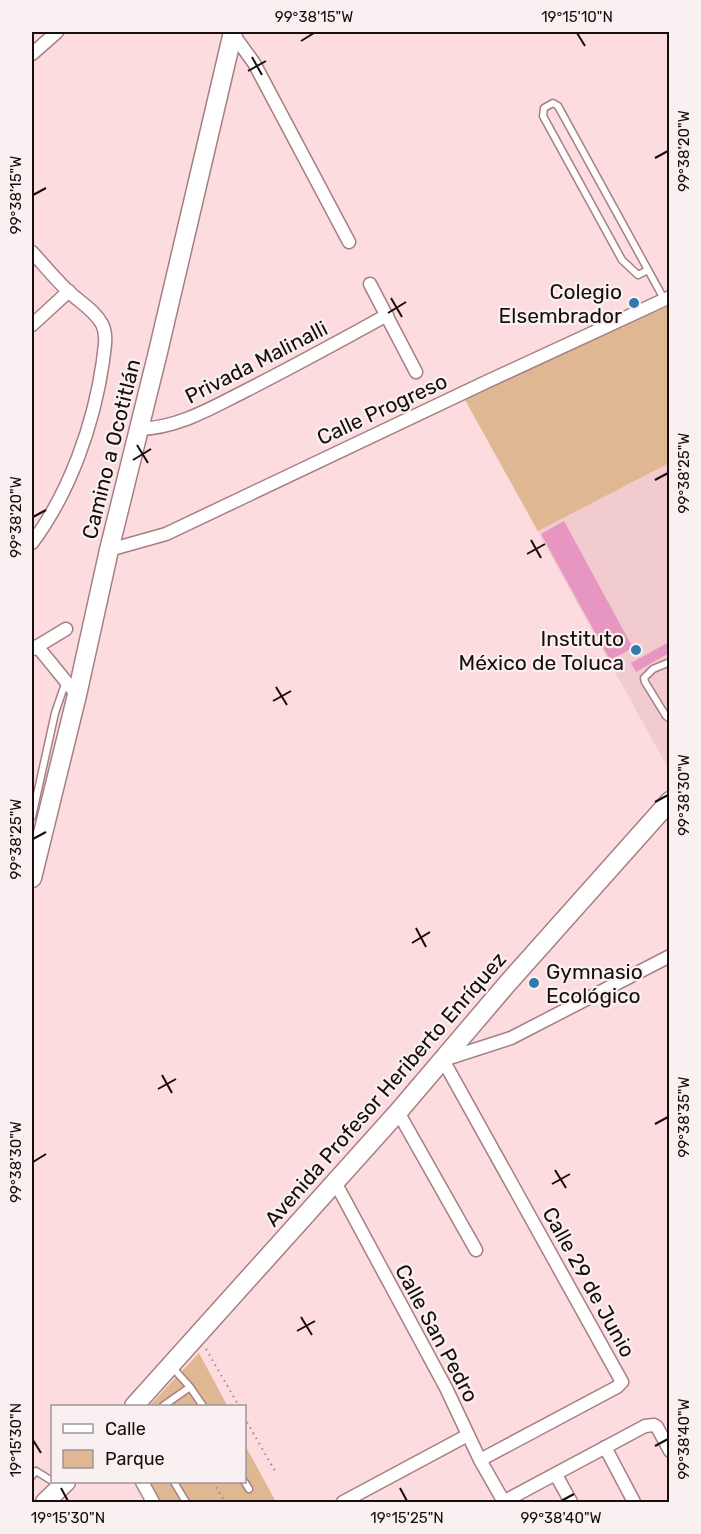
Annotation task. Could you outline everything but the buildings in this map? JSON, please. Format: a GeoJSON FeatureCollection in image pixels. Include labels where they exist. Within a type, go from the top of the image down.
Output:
{"type":"FeatureCollection","features":[{"type":"Feature","properties":{"kind":"main road","name":"Camino a Ocotitlán"},"geometry":{"type":"LineString","coordinates":[[32,878],[72,687],[139,429],[233,33]]}},
{"type":"Feature","properties":{"kind":"main road","name":"Avenida Profesor Heriberto Enríquez"},"geometry":{"type":"LineString","coordinates":[[136,1405],[444,1060],[507,984],[669,801]]}},
{"type":"Feature","properties":{"kind":"main road"},"geometry":{"type":"LineString","coordinates":[[45,1503],[58,1483]]}},
{"type":"Feature","properties":{"kind":"street"},"geometry":{"type":"LineString","coordinates":[[32,54],[57,32]]}},
{"type":"Feature","properties":{"kind":"street"},"geometry":{"type":"LineString","coordinates":[[233,33],[254,63],[349,242]]}},
{"type":"Feature","properties":{"kind":"street"},"geometry":{"type":"LineString","coordinates":[[32,252],[69,291],[95,314],[103,326],[105,340],[91,418],[78,456],[66,485],[32,543]]}},
{"type":"Feature","properties":{"kind":"street"},"geometry":{"type":"LineString","coordinates":[[370,284],[416,372]]}},
{"type":"Feature","properties":{"kind":"street"},"geometry":{"type":"LineString","coordinates":[[32,325],[69,291]]}},
{"type":"Feature","properties":{"kind":"street","name":"Calle Progreso"},"geometry":{"type":"LineString","coordinates":[[109,550],[166,534],[667,298]]}},
{"type":"Feature","properties":{"kind":"street","name":"Privada Malinalli"},"geometry":{"type":"LineString","coordinates":[[139,429],[176,424],[298,364],[387,315]]}},
{"type":"Feature","properties":{"kind":"street"},"geometry":{"type":"LineString","coordinates":[[66,629],[34,647],[72,687]]}},
{"type":"Feature","properties":{"kind":"street"},"geometry":{"type":"LineString","coordinates":[[444,1060],[511,1038],[669,956]]}},
{"type":"Feature","properties":{"kind":"street","name":"Calle 29 de Junio"},"geometry":{"type":"LineString","coordinates":[[444,1060],[622,1382],[617,1387],[480,1460]]}},
{"type":"Feature","properties":{"kind":"street"},"geometry":{"type":"LineString","coordinates":[[398,1112],[476,1250]]}},
{"type":"Feature","properties":{"kind":"street","name":"Calle San Pedro"},"geometry":{"type":"LineString","coordinates":[[335,1182],[446,1388],[503,1502]]}},
{"type":"Feature","properties":{"kind":"street"},"geometry":{"type":"LineString","coordinates":[[503,1502],[645,1426],[657,1427],[669,1451]]}},
{"type":"Feature","properties":{"kind":"street"},"geometry":{"type":"LineString","coordinates":[[343,1503],[468,1436]]}},
{"type":"Feature","properties":{"kind":"street"},"geometry":{"type":"LineString","coordinates":[[605,1447],[634,1503]]}},
{"type":"Feature","properties":{"kind":"street"},"geometry":{"type":"LineString","coordinates":[[556,1475],[571,1503]]}},
{"type":"Feature","properties":{"kind":"street"},"geometry":{"type":"LineString","coordinates":[[142,1483],[153,1503]]}},
{"type":"Feature","properties":{"kind":"lane"},"geometry":{"type":"LineString","coordinates":[[648,270],[638,275],[622,260],[543,116],[544,108],[554,103],[558,106],[648,270],[667,298]]}},
{"type":"Feature","properties":{"kind":"lane"},"geometry":{"type":"LineString","coordinates":[[669,662],[654,669],[644,678],[669,719]]}},
{"type":"Feature","properties":{"kind":"lane"},"geometry":{"type":"LineString","coordinates":[[32,818],[55,713],[72,687]]}},
{"type":"Feature","properties":{"kind":"lane"},"geometry":{"type":"LineString","coordinates":[[170,1366],[190,1387],[202,1405]]}},
{"type":"Feature","properties":{"kind":"lane"},"geometry":{"type":"LineString","coordinates":[[167,1405],[190,1387]]}},
{"type":"Feature","properties":{"kind":"lane"},"geometry":{"type":"LineString","coordinates":[[33,1472],[51,1480]]}},
{"type":"Feature","properties":{"kind":"lane"},"geometry":{"type":"LineString","coordinates":[[175,1483],[186,1503]]}},
{"type":"Feature","properties":{"kind":"lane"},"geometry":{"type":"LineString","coordinates":[[245,1483],[249,1489]]}},
{"type":"Feature","properties":{"kind":"path"},"geometry":{"type":"LineString","coordinates":[[198,1334],[238,1405]]}},
{"type":"Feature","properties":{"kind":"path"},"geometry":{"type":"LineString","coordinates":[[246,1420],[275,1471]]}},
{"type":"Feature","properties":{"kind":"path"},"geometry":{"type":"LineString","coordinates":[[214,1483],[225,1503]]}},
{"type":"Feature","properties":{"kind":"shaded area","name":"Instituto México de Toluca"},"geometry":{"type":"Polygon","coordinates":[[[669,306],[670,770],[464,398],[669,306]]]}},
{"type":"Feature","properties":{"kind":"green space"},"geometry":{"type":"Polygon","coordinates":[[[669,306],[669,463],[538,531],[464,398],[669,306]]]}},
{"type":"Feature","properties":{"kind":"green space"},"geometry":{"type":"Polygon","coordinates":[[[199,1353],[227,1405],[150,1405],[199,1353]]]}},
{"type":"Feature","properties":{"kind":"green space"},"geometry":{"type":"Polygon","coordinates":[[[246,1447],[276,1502],[161,1502],[150,1483],[246,1483],[246,1447]]]}},
{"type":"Feature","properties":{"kind":"place","name":"Colegio Elsembrador"},"geometry":{"type":"Point","coordinates":[634,303]}},
{"type":"Feature","properties":{"kind":"place","name":"Instituto México de Toluca"},"geometry":{"type":"Point","coordinates":[636,650]}},
{"type":"Feature","properties":{"kind":"place","name":"Gymnasio Ecológico"},"geometry":{"type":"Point","coordinates":[534,983]}}]}
